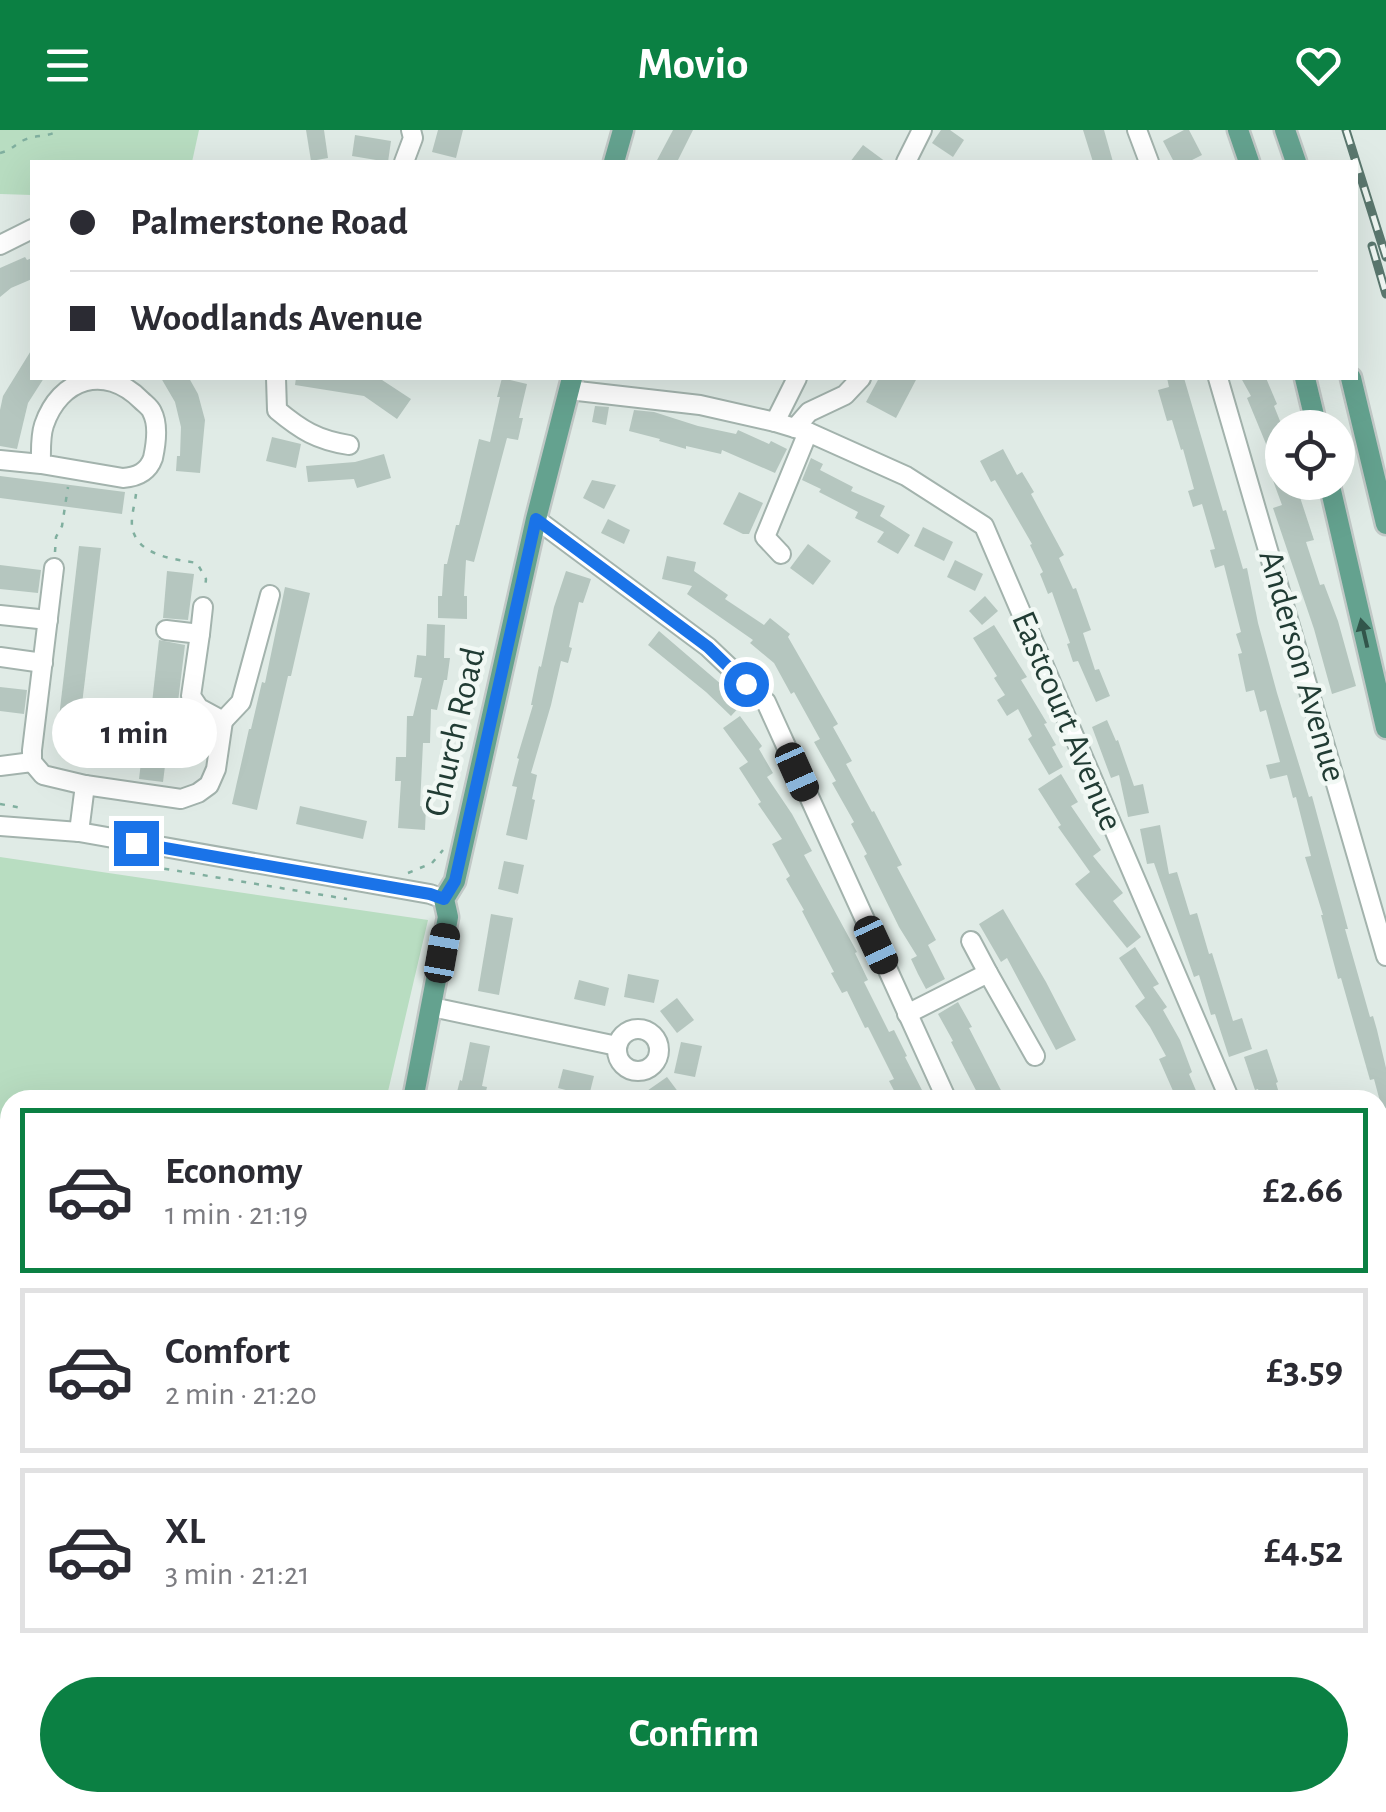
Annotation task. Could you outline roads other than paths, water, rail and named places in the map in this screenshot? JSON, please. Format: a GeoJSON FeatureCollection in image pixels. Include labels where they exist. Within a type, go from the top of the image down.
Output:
{"type":"FeatureCollection","features":[{"type":"Feature","properties":{"kind":"main road"},"geometry":{"type":"LineString","coordinates":[[615,160],[623,130]]}},
{"type":"Feature","properties":{"kind":"main road"},"geometry":{"type":"LineString","coordinates":[[1238,130],[1248,160]]}},
{"type":"Feature","properties":{"kind":"main road"},"geometry":{"type":"LineString","coordinates":[[1285,130],[1295,160]]}},
{"type":"Feature","properties":{"kind":"main road"},"geometry":{"type":"LineString","coordinates":[[1305,380],[1312,410]]}},
{"type":"Feature","properties":{"kind":"main road"},"geometry":{"type":"LineString","coordinates":[[1352,380],[1386,524]]}},
{"type":"Feature","properties":{"kind":"main road","name":"Church Road"},"geometry":{"type":"LineString","coordinates":[[415,1090],[448,917],[444,899],[455,881],[459,824],[570,384]]}},
{"type":"Feature","properties":{"kind":"main road"},"geometry":{"type":"LineString","coordinates":[[1333,500],[1386,728]]}},
{"type":"Feature","properties":{"kind":"street"},"geometry":{"type":"LineString","coordinates":[[405,160],[414,138],[412,130]]}},
{"type":"Feature","properties":{"kind":"street"},"geometry":{"type":"LineString","coordinates":[[907,160],[922,130]]}},
{"type":"Feature","properties":{"kind":"street"},"geometry":{"type":"LineString","coordinates":[[1138,130],[1148,160]]}},
{"type":"Feature","properties":{"kind":"street"},"geometry":{"type":"LineString","coordinates":[[0,245],[30,230]]}},
{"type":"Feature","properties":{"kind":"street"},"geometry":{"type":"LineString","coordinates":[[41,464],[42,428],[54,403],[88,380]]}},
{"type":"Feature","properties":{"kind":"street"},"geometry":{"type":"LineString","coordinates":[[0,460],[136,477],[150,466],[157,442],[152,412],[130,389],[110,380]]}},
{"type":"Feature","properties":{"kind":"street"},"geometry":{"type":"LineString","coordinates":[[276,380],[277,410],[302,432],[335,449]]}},
{"type":"Feature","properties":{"kind":"street"},"geometry":{"type":"LineString","coordinates":[[775,422],[795,380]]}},
{"type":"Feature","properties":{"kind":"street"},"geometry":{"type":"LineString","coordinates":[[781,554],[765,537],[808,412],[845,395],[859,380]]}},
{"type":"Feature","properties":{"kind":"street","name":"Anderson Avenue"},"geometry":{"type":"LineString","coordinates":[[1219,380],[1386,956]]}},
{"type":"Feature","properties":{"kind":"street","name":"Eastcourt Avenue"},"geometry":{"type":"LineString","coordinates":[[570,384],[700,405],[801,430],[906,476],[984,526],[1226,1090]]}},
{"type":"Feature","properties":{"kind":"street"},"geometry":{"type":"LineString","coordinates":[[536,519],[708,647],[766,702],[942,1090]]}},
{"type":"Feature","properties":{"kind":"street"},"geometry":{"type":"LineString","coordinates":[[54,568],[32,762],[43,775],[181,798],[209,785],[216,769],[223,720],[240,702],[270,594]]}},
{"type":"Feature","properties":{"kind":"street"},"geometry":{"type":"LineString","coordinates":[[203,608],[192,696],[198,708],[223,720]]}},
{"type":"Feature","properties":{"kind":"street"},"geometry":{"type":"LineString","coordinates":[[0,615],[48,620]]}},
{"type":"Feature","properties":{"kind":"street"},"geometry":{"type":"LineString","coordinates":[[166,630],[200,634]]}},
{"type":"Feature","properties":{"kind":"street"},"geometry":{"type":"LineString","coordinates":[[260,634],[280,636]]}},
{"type":"Feature","properties":{"kind":"street"},"geometry":{"type":"LineString","coordinates":[[0,657],[43,663]]}},
{"type":"Feature","properties":{"kind":"street"},"geometry":{"type":"LineString","coordinates":[[0,766],[32,762]]}},
{"type":"Feature","properties":{"kind":"street"},"geometry":{"type":"LineString","coordinates":[[79,832],[85,785]]}},
{"type":"Feature","properties":{"kind":"street"},"geometry":{"type":"LineString","coordinates":[[0,826],[79,832],[444,899]]}},
{"type":"Feature","properties":{"kind":"street"},"geometry":{"type":"LineString","coordinates":[[971,942],[1035,1056]]}},
{"type":"Feature","properties":{"kind":"street"},"geometry":{"type":"LineString","coordinates":[[907,1014],[988,973]]}},
{"type":"Feature","properties":{"kind":"street"},"geometry":{"type":"LineString","coordinates":[[432,1008],[617,1046]]}},
{"type":"Feature","properties":{"kind":"railway"},"geometry":{"type":"LineString","coordinates":[[1346,130],[1355,160]]}},
{"type":"Feature","properties":{"kind":"railway"},"geometry":{"type":"LineString","coordinates":[[1358,168],[1386,257]]}},
{"type":"Feature","properties":{"kind":"railway"},"geometry":{"type":"LineString","coordinates":[[1372,246],[1386,294]]}}]}
